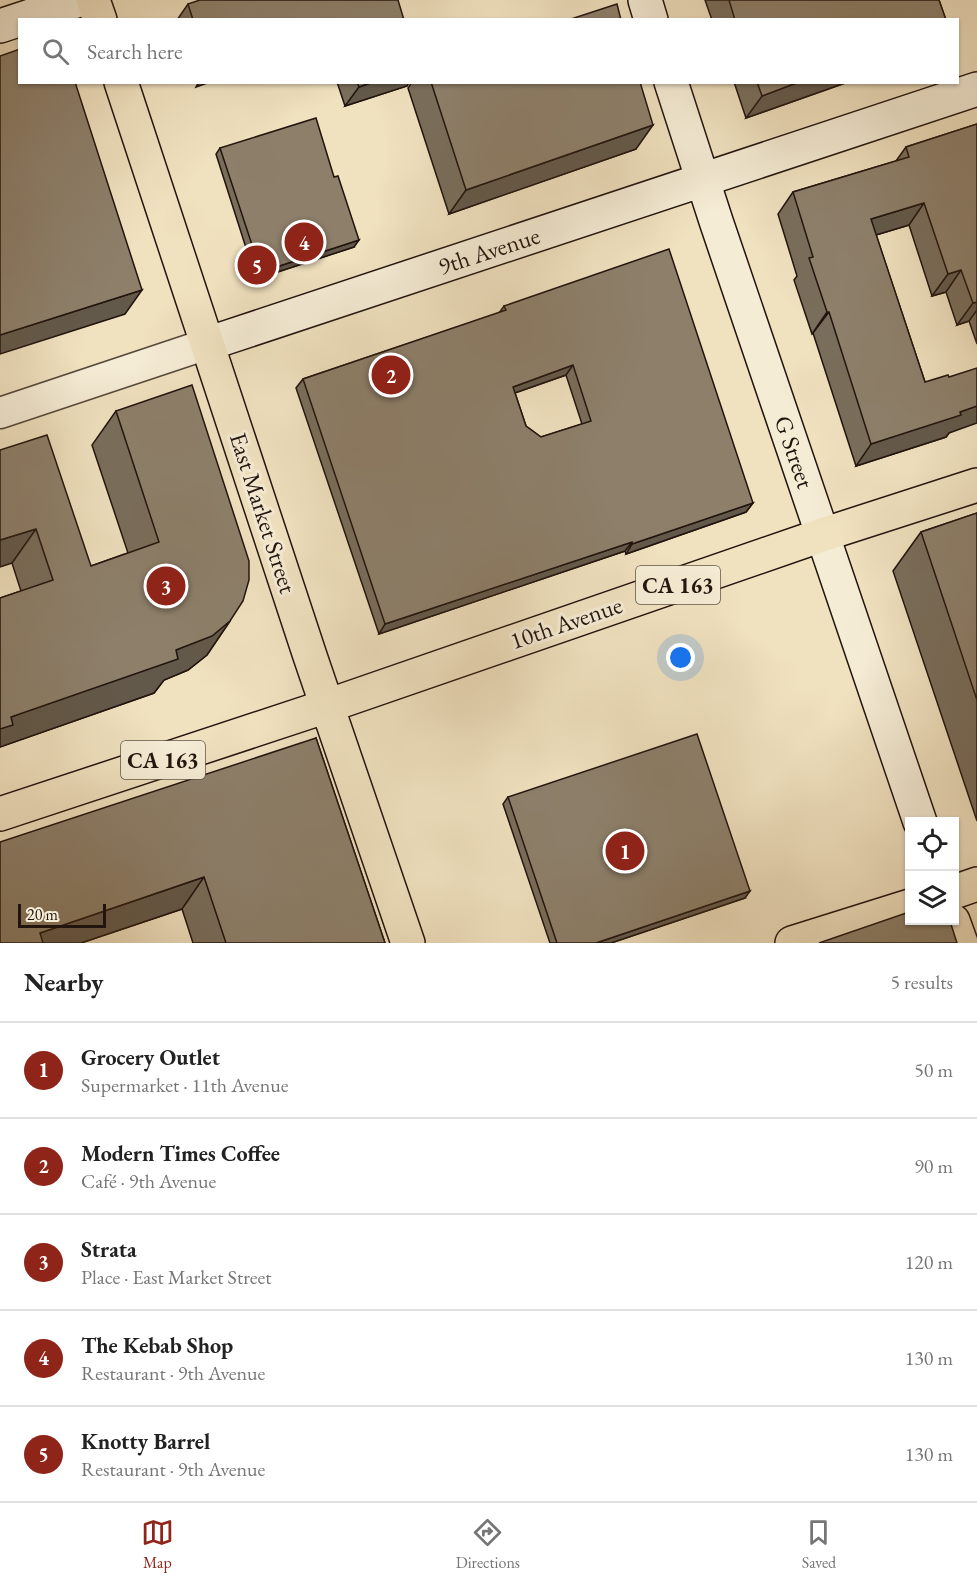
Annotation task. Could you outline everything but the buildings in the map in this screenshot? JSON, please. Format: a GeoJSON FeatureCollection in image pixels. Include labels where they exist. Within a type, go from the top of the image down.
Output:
{"type":"FeatureCollection","features":[{"type":"Feature","properties":{"kind":"main road"},"geometry":{"type":"LineString","coordinates":[[93,0],[99,18]]}},
{"type":"Feature","properties":{"kind":"main road","name":"East Market Street"},"geometry":{"type":"LineString","coordinates":[[121,84],[408,943]]}},
{"type":"Feature","properties":{"kind":"main road","name":"10th Avenue"},"geometry":{"type":"LineString","coordinates":[[327,706],[822,535],[977,485]]}},
{"type":"Feature","properties":{"kind":"main road","name":"CA 163"},"geometry":{"type":"LineString","coordinates":[[0,814],[327,706]]}},
{"type":"Feature","properties":{"kind":"main road"},"geometry":{"type":"LineString","coordinates":[[959,890],[977,884]]}},
{"type":"Feature","properties":{"kind":"main road"},"geometry":{"type":"LineString","coordinates":[[792,943],[905,907]]}},
{"type":"Feature","properties":{"kind":"main road"},"geometry":{"type":"LineString","coordinates":[[954,925],[961,943]]}},
{"type":"Feature","properties":{"kind":"street"},"geometry":{"type":"LineString","coordinates":[[24,18],[79,0]]}},
{"type":"Feature","properties":{"kind":"street"},"geometry":{"type":"LineString","coordinates":[[645,0],[650,18]]}},
{"type":"Feature","properties":{"kind":"street"},"geometry":{"type":"LineString","coordinates":[[0,26],[18,20]]}},
{"type":"Feature","properties":{"kind":"street","name":"G Street"},"geometry":{"type":"LineString","coordinates":[[672,84],[702,180],[918,817]]}},
{"type":"Feature","properties":{"kind":"street","name":"9th Avenue"},"geometry":{"type":"LineString","coordinates":[[0,413],[977,89]]}},
{"type":"Feature","properties":{"kind":"place","name":"The Kebab Shop"},"geometry":{"type":"Point","coordinates":[304,242]}},
{"type":"Feature","properties":{"kind":"place","name":"Knotty Barrel"},"geometry":{"type":"Point","coordinates":[257,265]}},
{"type":"Feature","properties":{"kind":"place","name":"Modern Times Coffee"},"geometry":{"type":"Point","coordinates":[391,375]}},
{"type":"Feature","properties":{"kind":"place","name":"Strata"},"geometry":{"type":"Point","coordinates":[166,586]}},
{"type":"Feature","properties":{"kind":"place","name":"Grocery Outlet"},"geometry":{"type":"Point","coordinates":[625,851]}}]}
